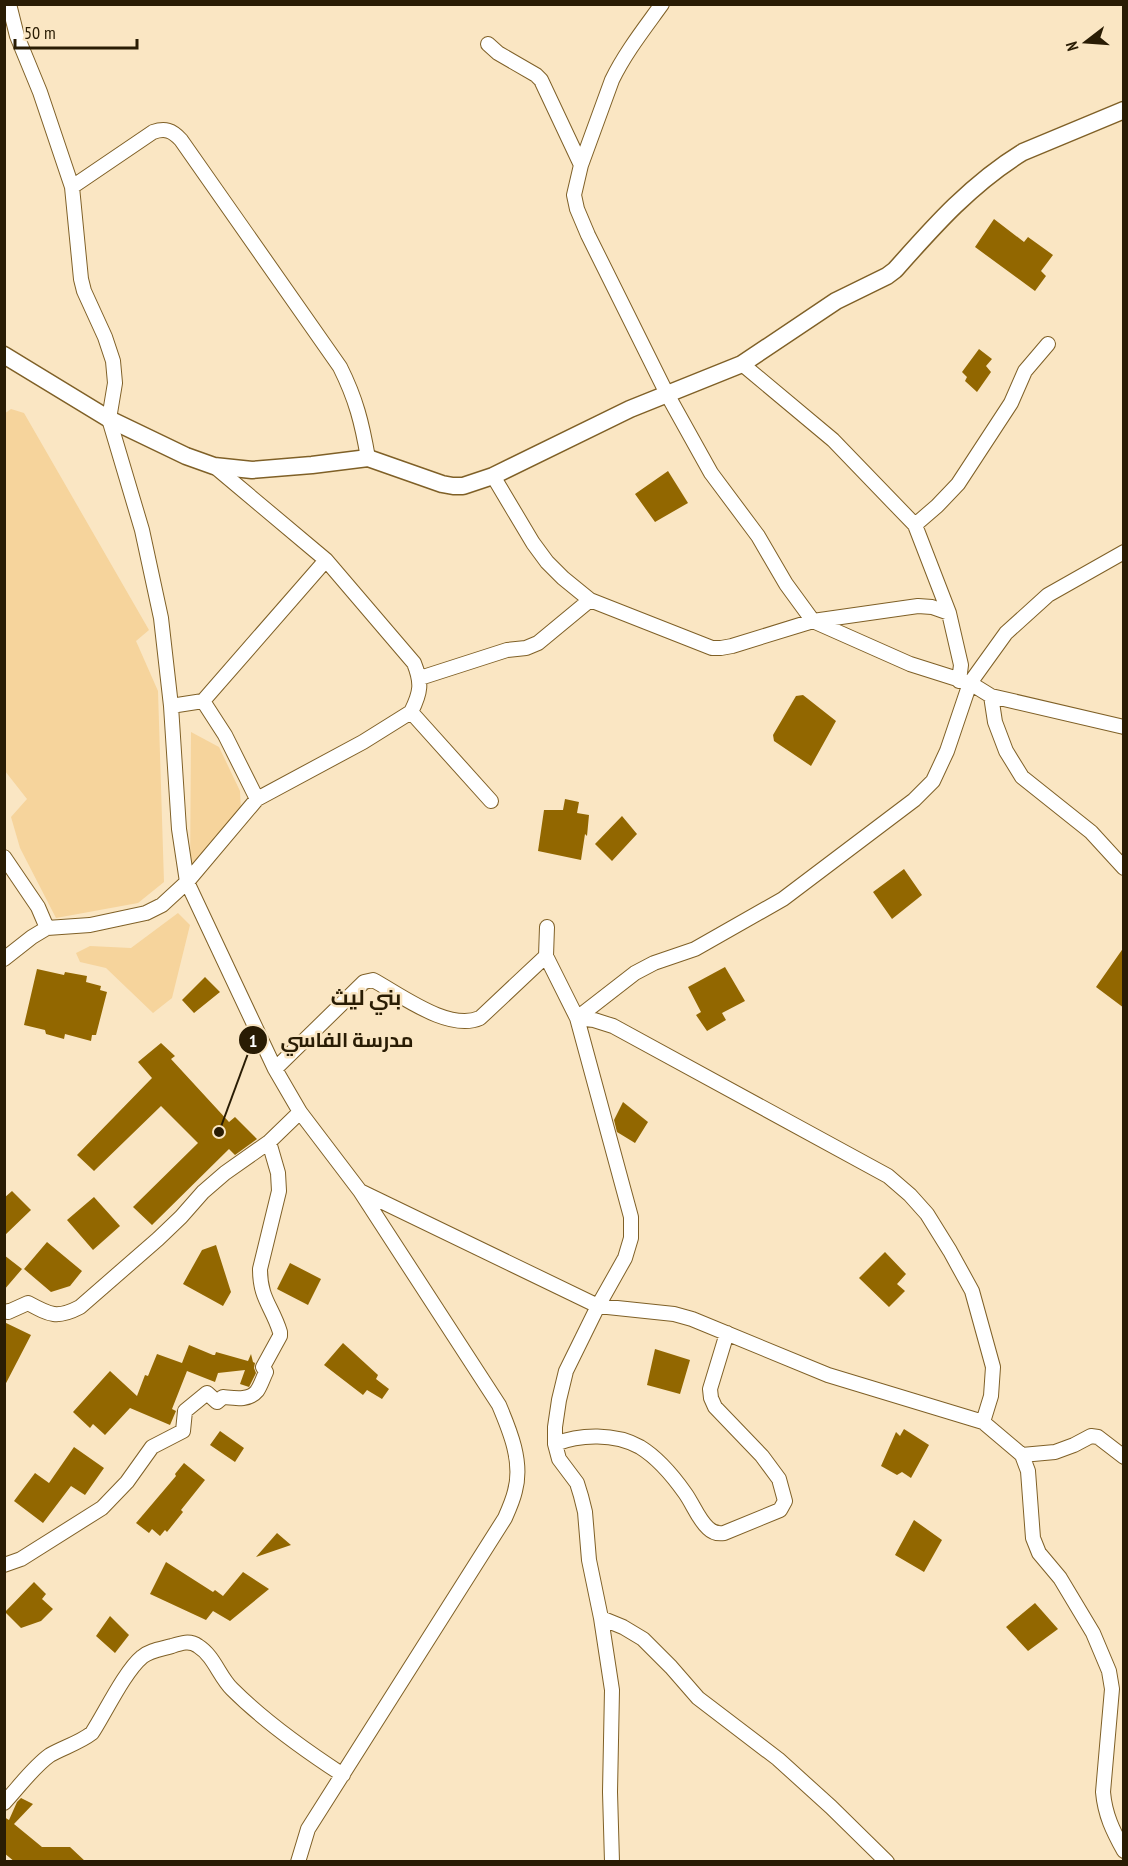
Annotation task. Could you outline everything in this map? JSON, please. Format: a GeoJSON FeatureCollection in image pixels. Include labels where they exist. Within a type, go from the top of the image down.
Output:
{"type":"FeatureCollection","features":[{"type":"Feature","properties":{"kind":"street"},"geometry":{"type":"LineString","coordinates":[[9,4],[17,36],[40,92],[72,187],[81,279],[113,361],[115,383],[109,419],[142,530],[161,618],[171,706],[179,829],[187,882],[275,1069],[300,1112],[360,1191],[499,1406],[512,1436],[517,1470],[516,1491],[505,1518],[308,1828],[298,1862]]}},
{"type":"Feature","properties":{"kind":"street"},"geometry":{"type":"LineString","coordinates":[[662,4],[624,56],[618,68],[580,165],[574,195],[588,235],[667,394],[711,473],[758,536],[786,584],[813,621],[910,664],[964,682],[991,696],[1124,727]]}},
{"type":"Feature","properties":{"kind":"street"},"geometry":{"type":"LineString","coordinates":[[488,44],[498,53],[527,69],[541,80],[580,165]]}},
{"type":"Feature","properties":{"kind":"street"},"geometry":{"type":"LineString","coordinates":[[4,355],[109,419],[186,456],[214,466],[252,470],[368,458],[424,478],[453,486],[463,486],[493,476],[630,409],[742,364],[836,301],[895,270],[951,208],[982,180],[1010,160],[1023,152],[1124,110]]}},
{"type":"Feature","properties":{"kind":"street"},"geometry":{"type":"LineString","coordinates":[[72,187],[153,132],[164,129],[174,133],[340,367],[353,393],[361,419],[368,458]]}},
{"type":"Feature","properties":{"kind":"street"},"geometry":{"type":"LineString","coordinates":[[915,525],[958,484],[1011,404],[1025,371],[1048,344]]}},
{"type":"Feature","properties":{"kind":"street"},"geometry":{"type":"LineString","coordinates":[[577,1018],[635,973],[654,963],[695,949],[783,899],[914,800],[933,781],[947,751],[964,682],[949,613],[915,525],[833,440],[742,364]]}},
{"type":"Feature","properties":{"kind":"street"},"geometry":{"type":"LineString","coordinates":[[4,959],[47,928],[90,925],[146,913],[162,905],[187,882],[257,799],[363,742],[411,712],[420,690],[420,678],[414,663],[326,560],[214,466]]}},
{"type":"Feature","properties":{"kind":"street"},"geometry":{"type":"LineString","coordinates":[[493,476],[547,562],[590,600],[712,648],[732,646],[813,621],[918,606],[932,607],[949,613]]}},
{"type":"Feature","properties":{"kind":"street"},"geometry":{"type":"LineString","coordinates":[[964,682],[1006,633],[1048,596],[1124,552]]}},
{"type":"Feature","properties":{"kind":"street"},"geometry":{"type":"LineString","coordinates":[[171,706],[203,701],[326,560]]}},
{"type":"Feature","properties":{"kind":"street"},"geometry":{"type":"LineString","coordinates":[[420,678],[507,650],[526,648],[538,643],[590,600]]}},
{"type":"Feature","properties":{"kind":"street"},"geometry":{"type":"LineString","coordinates":[[991,696],[995,722],[1006,751],[1022,777],[1091,832],[1124,868]]}},
{"type":"Feature","properties":{"kind":"street"},"geometry":{"type":"LineString","coordinates":[[203,701],[225,735],[257,799]]}},
{"type":"Feature","properties":{"kind":"street"},"geometry":{"type":"LineString","coordinates":[[411,712],[491,801]]}},
{"type":"Feature","properties":{"kind":"street"},"geometry":{"type":"LineString","coordinates":[[4,857],[38,907],[47,928]]}},
{"type":"Feature","properties":{"kind":"street"},"geometry":{"type":"LineString","coordinates":[[547,927],[546,956],[577,1018],[631,1217],[631,1238],[625,1258],[566,1371],[555,1427],[555,1444],[559,1459],[576,1483],[585,1512],[589,1560],[612,1690],[610,1792],[612,1862]]}},
{"type":"Feature","properties":{"kind":"street"},"geometry":{"type":"LineString","coordinates":[[275,1069],[363,982],[373,980],[438,1016],[463,1022],[474,1021],[546,956]]}},
{"type":"Feature","properties":{"kind":"street"},"geometry":{"type":"LineString","coordinates":[[577,1018],[613,1026],[888,1176],[910,1195],[927,1214],[972,1291],[993,1367],[991,1396],[983,1422]]}},
{"type":"Feature","properties":{"kind":"street"},"geometry":{"type":"LineString","coordinates":[[4,1311],[8,1312],[28,1303],[57,1316],[80,1307],[158,1239],[203,1192],[225,1173],[269,1142],[300,1112]]}},
{"type":"Feature","properties":{"kind":"street"},"geometry":{"type":"LineString","coordinates":[[4,1565],[21,1559],[102,1508],[127,1482],[152,1447],[183,1431],[185,1411],[207,1394],[217,1402],[223,1396],[236,1399],[252,1395],[259,1389],[266,1372],[263,1366],[280,1336],[264,1299],[260,1281],[260,1269],[279,1191],[269,1142]]}},
{"type":"Feature","properties":{"kind":"street"},"geometry":{"type":"LineString","coordinates":[[360,1191],[598,1306],[674,1314],[692,1319],[828,1375],[983,1422],[1022,1455],[1028,1471],[1033,1538],[1039,1553],[1060,1578],[1093,1633],[1109,1671],[1112,1689],[1103,1792],[1104,1809],[1109,1825],[1124,1851]]}},
{"type":"Feature","properties":{"kind":"street"},"geometry":{"type":"LineString","coordinates":[[555,1444],[568,1439],[589,1437],[622,1440],[639,1446],[671,1475],[686,1494],[706,1527],[718,1534],[780,1510],[785,1501],[779,1479],[762,1456],[715,1407],[711,1398],[710,1389],[727,1333]]}},
{"type":"Feature","properties":{"kind":"street"},"geometry":{"type":"LineString","coordinates":[[1022,1455],[1055,1452],[1091,1436],[1098,1437],[1124,1456]]}},
{"type":"Feature","properties":{"kind":"street"},"geometry":{"type":"LineString","coordinates":[[601,1618],[643,1639],[671,1666],[698,1698],[778,1759],[831,1807],[886,1862]]}},
{"type":"Feature","properties":{"kind":"street"},"geometry":{"type":"LineString","coordinates":[[4,1803],[43,1761],[92,1733],[143,1656],[190,1642],[208,1654],[222,1679],[251,1708],[288,1738],[343,1775]]}},
{"type":"Feature","properties":{"kind":"shaded area"},"geometry":{"type":"Polygon","coordinates":[[[11,409],[24,413],[149,630],[136,641],[158,691],[164,882],[138,903],[56,918],[20,848],[11,817],[27,799],[5,771],[4,414],[11,409]]]}},
{"type":"Feature","properties":{"kind":"shaded area"},"geometry":{"type":"Polygon","coordinates":[[[191,732],[219,747],[240,791],[241,811],[190,878],[191,732]]]}},
{"type":"Feature","properties":{"kind":"shaded area"},"geometry":{"type":"Polygon","coordinates":[[[178,913],[190,925],[172,998],[153,1013],[106,968],[80,962],[76,953],[90,946],[131,948],[178,913]]]}},
{"type":"Feature","properties":{"kind":"building"},"geometry":{"type":"Polygon","coordinates":[[[994,219],[1024,242],[1028,237],[1053,255],[1041,271],[1046,276],[1035,291],[975,247],[994,219]]]}},
{"type":"Feature","properties":{"kind":"building"},"geometry":{"type":"Polygon","coordinates":[[[979,349],[992,359],[986,366],[991,372],[977,392],[965,381],[967,377],[962,372],[979,349]]]}},
{"type":"Feature","properties":{"kind":"building"},"geometry":{"type":"Polygon","coordinates":[[[668,471],[688,503],[655,522],[635,494],[668,471]]]}},
{"type":"Feature","properties":{"kind":"building"},"geometry":{"type":"Polygon","coordinates":[[[803,695],[836,721],[811,766],[774,741],[773,735],[796,696],[803,695]]]}},
{"type":"Feature","properties":{"kind":"building"},"geometry":{"type":"Polygon","coordinates":[[[565,799],[579,802],[577,813],[589,815],[581,860],[538,851],[544,810],[563,810],[565,799]]]}},
{"type":"Feature","properties":{"kind":"building"},"geometry":{"type":"Polygon","coordinates":[[[622,816],[637,834],[612,861],[595,844],[622,816]]]}},
{"type":"Feature","properties":{"kind":"building"},"geometry":{"type":"Polygon","coordinates":[[[904,869],[922,895],[892,919],[873,892],[904,869]]]}},
{"type":"Feature","properties":{"kind":"building"},"geometry":{"type":"Polygon","coordinates":[[[1124,947],[1124,1008],[1096,987],[1124,947]]]}},
{"type":"Feature","properties":{"kind":"building"},"geometry":{"type":"Polygon","coordinates":[[[725,967],[745,1001],[722,1013],[726,1020],[707,1031],[696,1015],[701,1012],[688,987],[725,967]]]}},
{"type":"Feature","properties":{"kind":"building"},"geometry":{"type":"Polygon","coordinates":[[[37,969],[64,975],[65,972],[87,976],[86,982],[101,986],[100,990],[107,992],[96,1035],[92,1035],[91,1041],[65,1034],[64,1039],[46,1034],[45,1030],[24,1025],[37,969]]]}},
{"type":"Feature","properties":{"kind":"building"},"geometry":{"type":"Polygon","coordinates":[[[205,977],[220,992],[194,1013],[182,1000],[205,977]]]}},
{"type":"Feature","properties":{"kind":"building"},"geometry":{"type":"Polygon","coordinates":[[[161,1043],[175,1056],[171,1059],[229,1122],[235,1117],[257,1139],[235,1155],[229,1149],[152,1225],[133,1207],[198,1143],[161,1106],[94,1171],[77,1155],[152,1078],[138,1062],[161,1043]]]}},
{"type":"Feature","properties":{"kind":"building"},"geometry":{"type":"Polygon","coordinates":[[[623,1102],[648,1122],[635,1143],[617,1132],[614,1120],[623,1102]]]}},
{"type":"Feature","properties":{"kind":"building"},"geometry":{"type":"Polygon","coordinates":[[[12,1191],[31,1210],[4,1236],[4,1198],[12,1191]]]}},
{"type":"Feature","properties":{"kind":"building"},"geometry":{"type":"Polygon","coordinates":[[[94,1197],[120,1226],[93,1250],[67,1220],[94,1197]]]}},
{"type":"Feature","properties":{"kind":"building"},"geometry":{"type":"Polygon","coordinates":[[[47,1242],[82,1271],[70,1286],[51,1292],[24,1269],[47,1242]]]}},
{"type":"Feature","properties":{"kind":"building"},"geometry":{"type":"Polygon","coordinates":[[[216,1245],[231,1292],[223,1306],[183,1284],[202,1250],[216,1245]]]}},
{"type":"Feature","properties":{"kind":"building"},"geometry":{"type":"Polygon","coordinates":[[[885,1252],[906,1274],[897,1284],[905,1291],[889,1307],[859,1278],[885,1252]]]}},
{"type":"Feature","properties":{"kind":"building"},"geometry":{"type":"Polygon","coordinates":[[[4,1255],[22,1269],[4,1290],[4,1255]]]}},
{"type":"Feature","properties":{"kind":"building"},"geometry":{"type":"Polygon","coordinates":[[[290,1263],[321,1279],[308,1305],[277,1289],[290,1263]]]}},
{"type":"Feature","properties":{"kind":"building"},"geometry":{"type":"Polygon","coordinates":[[[4,1322],[31,1335],[4,1387],[4,1322]]]}},
{"type":"Feature","properties":{"kind":"building"},"geometry":{"type":"Polygon","coordinates":[[[343,1343],[378,1375],[376,1379],[389,1389],[382,1399],[367,1390],[363,1395],[324,1365],[343,1343]]]}},
{"type":"Feature","properties":{"kind":"building"},"geometry":{"type":"Polygon","coordinates":[[[189,1345],[213,1355],[216,1352],[248,1361],[251,1354],[256,1373],[249,1387],[240,1384],[245,1370],[218,1373],[215,1382],[187,1371],[172,1409],[176,1411],[170,1425],[130,1408],[105,1435],[93,1424],[90,1428],[73,1412],[110,1371],[137,1396],[145,1375],[148,1376],[157,1354],[182,1363],[189,1345]]]}},
{"type":"Feature","properties":{"kind":"building"},"geometry":{"type":"Polygon","coordinates":[[[655,1349],[690,1360],[680,1394],[647,1385],[655,1349]]]}},
{"type":"Feature","properties":{"kind":"building"},"geometry":{"type":"Polygon","coordinates":[[[904,1429],[929,1445],[911,1478],[902,1472],[897,1475],[881,1466],[896,1432],[900,1436],[904,1429]]]}},
{"type":"Feature","properties":{"kind":"building"},"geometry":{"type":"Polygon","coordinates":[[[220,1431],[244,1448],[235,1462],[210,1445],[220,1431]]]}},
{"type":"Feature","properties":{"kind":"building"},"geometry":{"type":"Polygon","coordinates":[[[74,1447],[104,1468],[85,1495],[71,1486],[43,1523],[14,1501],[35,1473],[49,1483],[74,1447]]]}},
{"type":"Feature","properties":{"kind":"building"},"geometry":{"type":"Polygon","coordinates":[[[184,1463],[205,1480],[167,1532],[165,1530],[160,1536],[152,1529],[149,1533],[136,1523],[176,1476],[175,1474],[184,1463]]]}},
{"type":"Feature","properties":{"kind":"building"},"geometry":{"type":"Polygon","coordinates":[[[914,1520],[942,1540],[924,1572],[895,1555],[914,1520]]]}},
{"type":"Feature","properties":{"kind":"building"},"geometry":{"type":"Polygon","coordinates":[[[277,1533],[291,1545],[256,1557],[277,1533]]]}},
{"type":"Feature","properties":{"kind":"building"},"geometry":{"type":"Polygon","coordinates":[[[166,1562],[223,1596],[243,1572],[269,1589],[230,1621],[213,1611],[206,1620],[150,1594],[166,1562]]]}},
{"type":"Feature","properties":{"kind":"building"},"geometry":{"type":"Polygon","coordinates":[[[34,1582],[46,1594],[42,1599],[53,1609],[41,1621],[21,1628],[5,1612],[34,1582]]]}},
{"type":"Feature","properties":{"kind":"building"},"geometry":{"type":"Polygon","coordinates":[[[1035,1603],[1058,1629],[1028,1651],[1006,1627],[1035,1603]]]}},
{"type":"Feature","properties":{"kind":"building"},"geometry":{"type":"Polygon","coordinates":[[[110,1616],[129,1635],[115,1653],[96,1636],[110,1616]]]}},
{"type":"Feature","properties":{"kind":"building"},"geometry":{"type":"Polygon","coordinates":[[[21,1798],[33,1804],[14,1824],[42,1847],[70,1847],[86,1862],[15,1862],[4,1853],[4,1817],[9,1820],[21,1798]]]}},
{"type":"Feature","properties":{"kind":"place","name":"مدرسة الفاسي"},"geometry":{"type":"Point","coordinates":[219,1132]}},
{"type":"Feature","properties":{"kind":"district","name":"بني ليث"},"geometry":{"type":"Point","coordinates":[366,997]}}]}
